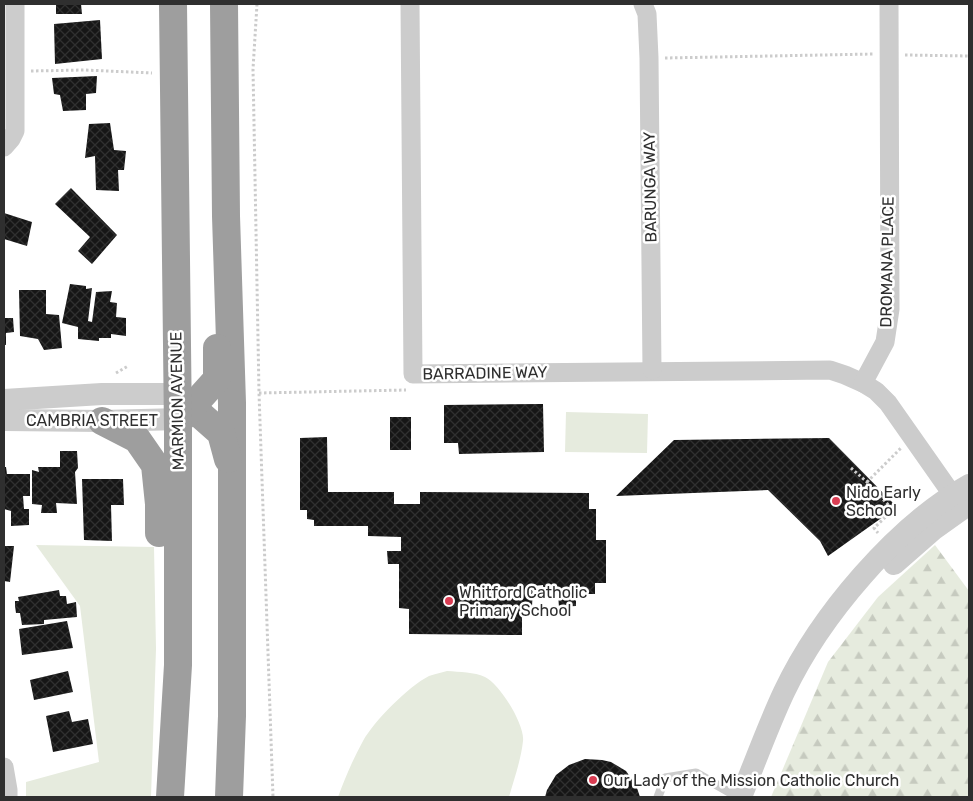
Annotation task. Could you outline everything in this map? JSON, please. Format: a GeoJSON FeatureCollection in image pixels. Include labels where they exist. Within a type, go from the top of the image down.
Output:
{"type":"FeatureCollection","features":[{"type":"Feature","properties":{"kind":"highway","name":"MARMION AVENUE"},"geometry":{"type":"LineString","coordinates":[[170,797],[178,665],[182,410],[173,4]]}},
{"type":"Feature","properties":{"kind":"highway"},"geometry":{"type":"LineString","coordinates":[[224,4],[225,180],[232,403],[232,716],[229,797]]}},
{"type":"Feature","properties":{"kind":"highway"},"geometry":{"type":"LineString","coordinates":[[225,180],[215,244],[217,379],[182,410],[221,433],[232,478]]}},
{"type":"Feature","properties":{"kind":"highway"},"geometry":{"type":"LineString","coordinates":[[102,421],[138,439],[156,465],[159,504],[160,606],[178,626]]}},
{"type":"Feature","properties":{"kind":"street"},"geometry":{"type":"LineString","coordinates":[[4,147],[15,132],[14,4]]}},
{"type":"Feature","properties":{"kind":"street","name":"BARRADINE WAY"},"geometry":{"type":"LineString","coordinates":[[410,4],[413,374],[652,370],[830,370],[863,384]]}},
{"type":"Feature","properties":{"kind":"street","name":"BARUNGA WAY"},"geometry":{"type":"LineString","coordinates":[[643,4],[647,14],[649,58],[652,370]]}},
{"type":"Feature","properties":{"kind":"street","name":"DROMANA PLACE"},"geometry":{"type":"LineString","coordinates":[[863,384],[885,342],[890,308],[889,4]]}},
{"type":"Feature","properties":{"kind":"street"},"geometry":{"type":"LineString","coordinates":[[863,384],[876,391],[888,403],[963,498]]}},
{"type":"Feature","properties":{"kind":"street","name":"CAMBRIA STREET"},"geometry":{"type":"LineString","coordinates":[[4,400],[102,394],[182,410]]}},
{"type":"Feature","properties":{"kind":"street","name":"CAMBRIA STREET"},"geometry":{"type":"LineString","coordinates":[[4,420],[102,421],[182,410]]}},
{"type":"Feature","properties":{"kind":"street"},"geometry":{"type":"LineString","coordinates":[[740,797],[784,692],[805,652],[864,573],[924,516],[963,498]]}},
{"type":"Feature","properties":{"kind":"street"},"geometry":{"type":"LineString","coordinates":[[758,797],[795,704],[835,633],[869,589],[896,562],[934,529],[963,498]]}},
{"type":"Feature","properties":{"kind":"street"},"geometry":{"type":"LineString","coordinates":[[4,766],[8,797]]}},
{"type":"Feature","properties":{"kind":"lane"},"geometry":{"type":"LineString","coordinates":[[658,797],[665,778],[696,773],[740,797]]}},
{"type":"Feature","properties":{"kind":"path"},"geometry":{"type":"LineString","coordinates":[[257,4],[253,68],[259,393],[273,797]]}},
{"type":"Feature","properties":{"kind":"path"},"geometry":{"type":"LineString","coordinates":[[649,58],[888,54],[969,56]]}},
{"type":"Feature","properties":{"kind":"path"},"geometry":{"type":"LineString","coordinates":[[224,70],[253,68]]}},
{"type":"Feature","properties":{"kind":"path"},"geometry":{"type":"LineString","coordinates":[[15,70],[134,71],[154,73],[173,71]]}},
{"type":"Feature","properties":{"kind":"path"},"geometry":{"type":"LineString","coordinates":[[259,393],[406,391],[413,374]]}},
{"type":"Feature","properties":{"kind":"path"},"geometry":{"type":"LineString","coordinates":[[867,482],[903,446]]}},
{"type":"Feature","properties":{"kind":"path"},"geometry":{"type":"LineString","coordinates":[[851,468],[893,510],[874,528],[881,538]]}},
{"type":"Feature","properties":{"kind":"green space"},"geometry":{"type":"Polygon","coordinates":[[[566,412],[648,414],[647,453],[565,452],[566,412]]]}},
{"type":"Feature","properties":{"kind":"green space"},"geometry":{"type":"Polygon","coordinates":[[[36,545],[154,547],[156,649],[151,797],[26,797],[26,782],[99,762],[80,606],[36,545]]]}},
{"type":"Feature","properties":{"kind":"green space"},"geometry":{"type":"Polygon","coordinates":[[[935,545],[969,591],[969,797],[771,797],[828,662],[878,597],[935,545]]]}},
{"type":"Feature","properties":{"kind":"green space"},"geometry":{"type":"Polygon","coordinates":[[[447,671],[472,673],[485,677],[498,688],[516,716],[523,734],[523,741],[509,797],[338,797],[359,748],[383,714],[421,681],[429,676],[447,671]]]}},
{"type":"Feature","properties":{"kind":"building"},"geometry":{"type":"Polygon","coordinates":[[[56,4],[81,4],[82,14],[56,14],[56,4]]]}},
{"type":"Feature","properties":{"kind":"building"},"geometry":{"type":"Polygon","coordinates":[[[100,20],[102,59],[55,64],[54,24],[100,20]]]}},
{"type":"Feature","properties":{"kind":"building"},"geometry":{"type":"Polygon","coordinates":[[[97,76],[96,93],[86,94],[86,110],[63,111],[60,95],[54,94],[52,78],[97,76]]]}},
{"type":"Feature","properties":{"kind":"building"},"geometry":{"type":"Polygon","coordinates":[[[110,123],[114,150],[126,151],[124,170],[118,170],[119,191],[96,190],[95,156],[85,158],[89,124],[110,123]]]}},
{"type":"Feature","properties":{"kind":"building"},"geometry":{"type":"Polygon","coordinates":[[[71,188],[117,235],[92,264],[78,251],[90,237],[55,204],[71,188]]]}},
{"type":"Feature","properties":{"kind":"building"},"geometry":{"type":"Polygon","coordinates":[[[4,213],[32,222],[27,246],[4,239],[4,213]]]}},
{"type":"Feature","properties":{"kind":"building"},"geometry":{"type":"Polygon","coordinates":[[[70,284],[86,286],[86,289],[92,288],[88,321],[92,322],[96,292],[112,291],[110,302],[117,303],[116,317],[126,318],[126,336],[111,334],[111,338],[99,338],[99,341],[78,339],[78,327],[62,323],[70,284]]]}},
{"type":"Feature","properties":{"kind":"building"},"geometry":{"type":"Polygon","coordinates":[[[19,290],[46,290],[46,314],[59,315],[62,348],[44,350],[38,339],[20,336],[19,290]]]}},
{"type":"Feature","properties":{"kind":"building"},"geometry":{"type":"Polygon","coordinates":[[[4,318],[13,318],[14,332],[6,333],[6,345],[4,345],[4,318]]]}},
{"type":"Feature","properties":{"kind":"building"},"geometry":{"type":"Polygon","coordinates":[[[543,404],[544,452],[459,454],[458,443],[444,443],[444,405],[543,404]]]}},
{"type":"Feature","properties":{"kind":"building"},"geometry":{"type":"Polygon","coordinates":[[[390,417],[411,417],[411,450],[390,450],[390,417]]]}},
{"type":"Feature","properties":{"kind":"building"},"geometry":{"type":"Polygon","coordinates":[[[327,437],[328,492],[394,492],[394,504],[420,504],[420,492],[589,493],[589,509],[596,509],[596,540],[606,540],[606,583],[595,583],[595,594],[576,594],[576,606],[559,607],[558,595],[543,595],[543,585],[533,586],[532,607],[522,608],[522,635],[409,634],[409,609],[399,608],[399,564],[388,564],[387,551],[401,551],[401,537],[368,536],[368,526],[314,526],[314,520],[307,519],[307,510],[300,510],[300,438],[327,437]]]}},
{"type":"Feature","properties":{"kind":"building","name":"Nido Early School"},"geometry":{"type":"Polygon","coordinates":[[[829,438],[897,507],[828,556],[820,541],[768,490],[616,496],[674,440],[829,438]]]}},
{"type":"Feature","properties":{"kind":"building"},"geometry":{"type":"Polygon","coordinates":[[[60,451],[77,451],[78,468],[75,472],[77,504],[56,503],[57,513],[41,513],[42,505],[32,504],[32,470],[39,472],[38,467],[60,467],[60,451]]]}},
{"type":"Feature","properties":{"kind":"building"},"geometry":{"type":"Polygon","coordinates":[[[4,467],[6,467],[7,474],[30,474],[30,496],[23,496],[24,509],[29,509],[29,525],[11,526],[11,511],[4,509],[4,467]]]}},
{"type":"Feature","properties":{"kind":"building"},"geometry":{"type":"Polygon","coordinates":[[[82,479],[123,479],[124,505],[111,505],[112,541],[84,540],[82,479]]]}},
{"type":"Feature","properties":{"kind":"building"},"geometry":{"type":"Polygon","coordinates":[[[4,546],[14,546],[10,582],[4,581],[4,546]]]}},
{"type":"Feature","properties":{"kind":"building"},"geometry":{"type":"Polygon","coordinates":[[[59,590],[60,596],[66,596],[67,604],[76,602],[77,617],[44,620],[44,624],[22,625],[20,613],[16,613],[15,606],[15,601],[19,601],[18,597],[59,590]]]}},
{"type":"Feature","properties":{"kind":"building"},"geometry":{"type":"Polygon","coordinates":[[[67,621],[73,648],[22,655],[19,629],[67,621]]]}},
{"type":"Feature","properties":{"kind":"building"},"geometry":{"type":"Polygon","coordinates":[[[68,671],[73,692],[34,700],[30,680],[68,671]]]}},
{"type":"Feature","properties":{"kind":"building"},"geometry":{"type":"Polygon","coordinates":[[[69,711],[72,722],[88,719],[93,744],[53,752],[46,716],[69,711]]]}},
{"type":"Feature","properties":{"kind":"building","name":"Our Lady of the Mission Catholic Church"},"geometry":{"type":"Polygon","coordinates":[[[585,759],[611,762],[626,771],[636,785],[640,797],[545,797],[556,775],[569,765],[585,759]]]}},
{"type":"Feature","properties":{"kind":"place","name":"Nido Early School"},"geometry":{"type":"Point","coordinates":[836,501]}},
{"type":"Feature","properties":{"kind":"place","name":"Whitford Catholic Primary School"},"geometry":{"type":"Point","coordinates":[449,601]}},
{"type":"Feature","properties":{"kind":"place","name":"Our Lady of the Mission Catholic Church"},"geometry":{"type":"Point","coordinates":[593,780]}}]}
